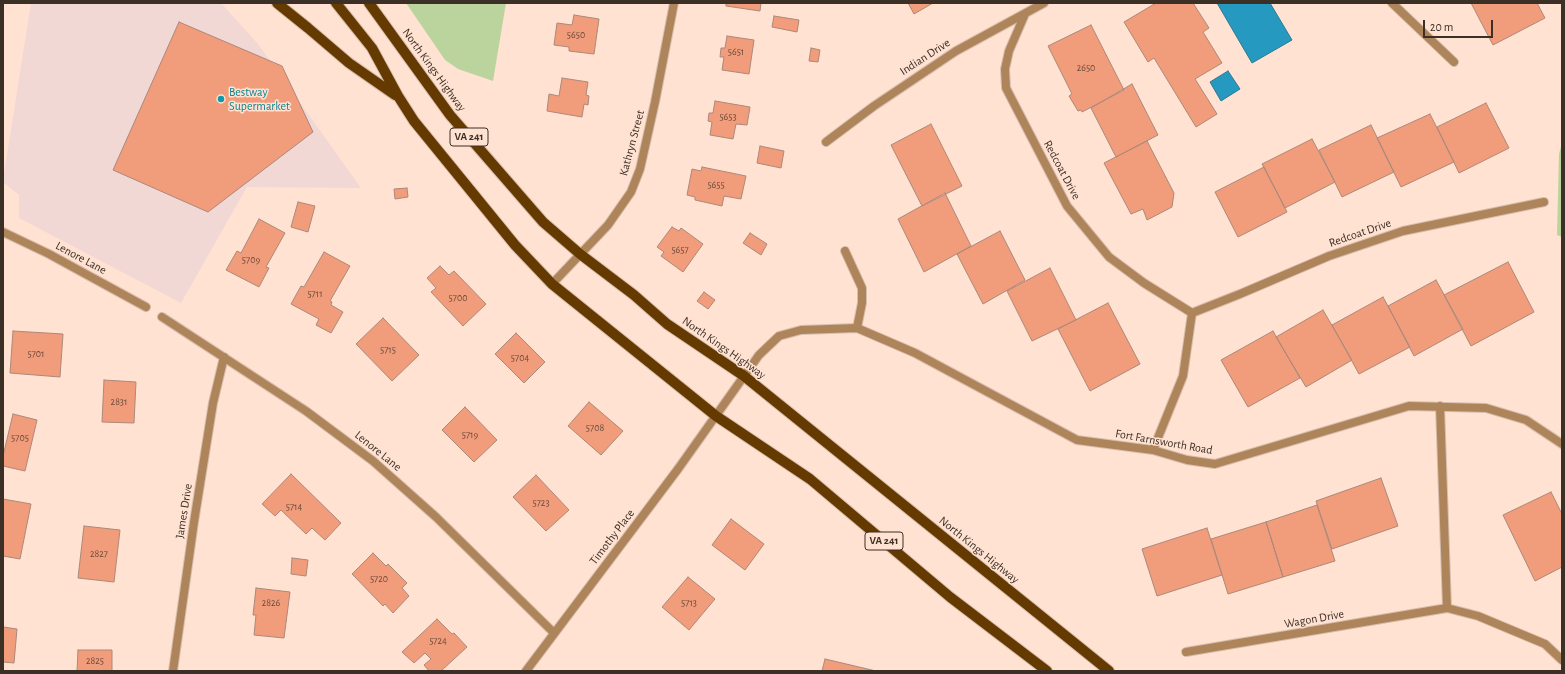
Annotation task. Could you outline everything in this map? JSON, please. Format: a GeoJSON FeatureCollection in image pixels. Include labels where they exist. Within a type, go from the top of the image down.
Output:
{"type":"FeatureCollection","features":[{"type":"Feature","properties":{"kind":"main road","name":"VA 241"},"geometry":{"type":"LineString","coordinates":[[277,3],[349,63],[398,96]]}},
{"type":"Feature","properties":{"kind":"main road","name":"VA 241"},"geometry":{"type":"LineString","coordinates":[[336,3],[372,48],[398,96],[414,121],[515,245],[552,284],[716,416],[810,479],[950,597],[1047,671]]}},
{"type":"Feature","properties":{"kind":"main road","name":"North Kings Highway"},"geometry":{"type":"LineString","coordinates":[[368,3],[450,115],[543,222],[580,254],[634,295],[667,324],[744,376],[1109,671]]}},
{"type":"Feature","properties":{"kind":"street","name":"Kathryn Street"},"geometry":{"type":"LineString","coordinates":[[552,284],[608,225],[631,192],[640,169],[655,102],[674,3]]}},
{"type":"Feature","properties":{"kind":"street","name":"Indian Drive"},"geometry":{"type":"LineString","coordinates":[[826,142],[874,106],[956,51],[1044,3]]}},
{"type":"Feature","properties":{"kind":"street"},"geometry":{"type":"LineString","coordinates":[[1392,3],[1454,62]]}},
{"type":"Feature","properties":{"kind":"street","name":"Redcoat Drive"},"geometry":{"type":"LineString","coordinates":[[1025,14],[1009,51],[1005,69],[1006,88],[1067,206],[1109,257],[1144,283],[1192,313],[1329,256],[1403,231],[1544,202]]}},
{"type":"Feature","properties":{"kind":"street","name":"Lenore Lane"},"geometry":{"type":"LineString","coordinates":[[3,232],[49,254],[146,307]]}},
{"type":"Feature","properties":{"kind":"street"},"geometry":{"type":"LineString","coordinates":[[845,251],[862,288],[862,303],[857,328]]}},
{"type":"Feature","properties":{"kind":"street"},"geometry":{"type":"LineString","coordinates":[[1153,450],[1183,376],[1192,313]]}},
{"type":"Feature","properties":{"kind":"street","name":"Lenore Lane"},"geometry":{"type":"LineString","coordinates":[[162,317],[306,410],[373,461],[436,517],[554,633]]}},
{"type":"Feature","properties":{"kind":"street","name":"Fort Farnsworth Road"},"geometry":{"type":"LineString","coordinates":[[716,416],[759,355],[780,336],[801,330],[857,328],[915,353],[1077,440],[1153,450],[1187,460],[1215,464],[1409,406],[1486,408],[1526,420],[1562,444]]}},
{"type":"Feature","properties":{"kind":"street","name":"James Drive"},"geometry":{"type":"LineString","coordinates":[[173,671],[197,500],[213,403],[224,356]]}},
{"type":"Feature","properties":{"kind":"street"},"geometry":{"type":"LineString","coordinates":[[1440,406],[1446,608]]}},
{"type":"Feature","properties":{"kind":"street","name":"Timothy Place"},"geometry":{"type":"LineString","coordinates":[[526,671],[716,416]]}},
{"type":"Feature","properties":{"kind":"street","name":"Wagon Drive"},"geometry":{"type":"LineString","coordinates":[[1186,652],[1446,608],[1478,616],[1545,644],[1562,660]]}},
{"type":"Feature","properties":{"kind":"shaded area"},"geometry":{"type":"Polygon","coordinates":[[[31,3],[221,3],[258,44],[361,188],[247,187],[181,303],[19,218],[19,195],[3,182],[3,180],[31,3]]]}},
{"type":"Feature","properties":{"kind":"green space"},"geometry":{"type":"Polygon","coordinates":[[[406,3],[506,3],[493,81],[458,69],[445,60],[406,3]]]}},
{"type":"Feature","properties":{"kind":"green space"},"geometry":{"type":"Polygon","coordinates":[[[1562,143],[1562,237],[1557,235],[1559,154],[1562,143]]]}},
{"type":"Feature","properties":{"kind":"water"},"geometry":{"type":"Polygon","coordinates":[[[1217,3],[1270,3],[1292,40],[1252,63],[1217,3]]]}},
{"type":"Feature","properties":{"kind":"water"},"geometry":{"type":"Polygon","coordinates":[[[1228,71],[1240,89],[1221,101],[1210,82],[1228,71]]]}},
{"type":"Feature","properties":{"kind":"building"},"geometry":{"type":"Polygon","coordinates":[[[726,3],[761,3],[760,11],[726,6],[726,3]]]}},
{"type":"Feature","properties":{"kind":"building"},"geometry":{"type":"Polygon","coordinates":[[[908,3],[933,3],[914,14],[908,3]]]}},
{"type":"Feature","properties":{"kind":"building"},"geometry":{"type":"Polygon","coordinates":[[[1156,3],[1193,3],[1209,28],[1203,32],[1222,63],[1195,79],[1217,114],[1196,127],[1154,58],[1148,62],[1124,22],[1156,3]]]}},
{"type":"Feature","properties":{"kind":"building"},"geometry":{"type":"Polygon","coordinates":[[[1471,3],[1537,3],[1545,18],[1493,45],[1471,3]]]}},
{"type":"Feature","properties":{"kind":"building"},"geometry":{"type":"Polygon","coordinates":[[[574,15],[599,19],[594,54],[569,51],[569,47],[554,45],[557,23],[572,25],[574,15]]]}},
{"type":"Feature","properties":{"kind":"building"},"geometry":{"type":"Polygon","coordinates":[[[774,16],[799,20],[797,32],[772,27],[774,16]]]}},
{"type":"Feature","properties":{"kind":"building","name":"Bestway Supermarket"},"geometry":{"type":"Polygon","coordinates":[[[179,22],[282,66],[313,132],[208,212],[113,170],[179,22]]]}},
{"type":"Feature","properties":{"kind":"building"},"geometry":{"type":"Polygon","coordinates":[[[1091,25],[1124,90],[1082,112],[1081,110],[1078,111],[1069,96],[1072,94],[1048,46],[1091,25]]]}},
{"type":"Feature","properties":{"kind":"building"},"geometry":{"type":"Polygon","coordinates":[[[727,36],[754,40],[749,74],[722,70],[724,57],[720,57],[721,48],[725,48],[727,36]]]}},
{"type":"Feature","properties":{"kind":"building"},"geometry":{"type":"Polygon","coordinates":[[[811,48],[820,50],[818,62],[809,61],[811,48]]]}},
{"type":"Feature","properties":{"kind":"building"},"geometry":{"type":"Polygon","coordinates":[[[562,78],[588,82],[586,95],[589,96],[588,105],[584,104],[582,117],[547,111],[549,94],[559,96],[562,78]]]}},
{"type":"Feature","properties":{"kind":"building"},"geometry":{"type":"Polygon","coordinates":[[[1132,84],[1158,135],[1116,157],[1091,108],[1132,84]]]}},
{"type":"Feature","properties":{"kind":"building"},"geometry":{"type":"Polygon","coordinates":[[[715,101],[750,107],[747,125],[736,124],[733,139],[710,135],[712,122],[708,121],[709,113],[713,113],[715,101]]]}},
{"type":"Feature","properties":{"kind":"building"},"geometry":{"type":"Polygon","coordinates":[[[1486,103],[1509,148],[1459,173],[1437,127],[1486,103]]]}},
{"type":"Feature","properties":{"kind":"building"},"geometry":{"type":"Polygon","coordinates":[[[1430,114],[1454,162],[1401,187],[1377,138],[1430,114]]]}},
{"type":"Feature","properties":{"kind":"building"},"geometry":{"type":"Polygon","coordinates":[[[931,124],[962,186],[922,206],[891,145],[931,124]]]}},
{"type":"Feature","properties":{"kind":"building"},"geometry":{"type":"Polygon","coordinates":[[[1371,125],[1394,172],[1342,197],[1319,150],[1371,125]]]}},
{"type":"Feature","properties":{"kind":"building"},"geometry":{"type":"Polygon","coordinates":[[[1312,139],[1335,182],[1285,208],[1262,164],[1312,139]]]}},
{"type":"Feature","properties":{"kind":"building"},"geometry":{"type":"Polygon","coordinates":[[[1147,141],[1174,193],[1172,207],[1147,220],[1143,209],[1131,214],[1104,163],[1147,141]]]}},
{"type":"Feature","properties":{"kind":"building"},"geometry":{"type":"Polygon","coordinates":[[[760,146],[784,151],[781,168],[757,163],[760,146]]]}},
{"type":"Feature","properties":{"kind":"building"},"geometry":{"type":"Polygon","coordinates":[[[702,167],[746,176],[741,199],[724,196],[722,206],[695,200],[695,197],[687,195],[692,169],[701,171],[702,167]]]}},
{"type":"Feature","properties":{"kind":"building"},"geometry":{"type":"Polygon","coordinates":[[[1264,167],[1287,212],[1238,237],[1215,192],[1264,167]]]}},
{"type":"Feature","properties":{"kind":"building"},"geometry":{"type":"Polygon","coordinates":[[[407,188],[408,197],[395,199],[394,189],[407,188]]]}},
{"type":"Feature","properties":{"kind":"building"},"geometry":{"type":"Polygon","coordinates":[[[945,193],[971,246],[924,272],[898,219],[945,193]]]}},
{"type":"Feature","properties":{"kind":"building"},"geometry":{"type":"Polygon","coordinates":[[[298,202],[315,206],[308,232],[291,227],[298,202]]]}},
{"type":"Feature","properties":{"kind":"building"},"geometry":{"type":"Polygon","coordinates":[[[259,219],[285,233],[266,267],[269,268],[259,287],[226,270],[237,251],[241,253],[259,219]]]}},
{"type":"Feature","properties":{"kind":"building"},"geometry":{"type":"Polygon","coordinates":[[[672,227],[679,231],[681,228],[703,244],[683,272],[661,256],[664,252],[657,247],[672,227]]]}},
{"type":"Feature","properties":{"kind":"building"},"geometry":{"type":"Polygon","coordinates":[[[1000,231],[1025,280],[983,304],[957,254],[1000,231]]]}},
{"type":"Feature","properties":{"kind":"building"},"geometry":{"type":"Polygon","coordinates":[[[750,233],[767,244],[761,255],[743,243],[750,233]]]}},
{"type":"Feature","properties":{"kind":"building"},"geometry":{"type":"Polygon","coordinates":[[[324,252],[350,266],[330,301],[332,302],[331,305],[343,312],[331,333],[316,325],[319,319],[291,304],[301,286],[304,287],[324,252]]]}},
{"type":"Feature","properties":{"kind":"building"},"geometry":{"type":"Polygon","coordinates":[[[1508,262],[1534,312],[1471,346],[1444,295],[1508,262]]]}},
{"type":"Feature","properties":{"kind":"building"},"geometry":{"type":"Polygon","coordinates":[[[440,266],[449,275],[454,271],[486,304],[463,326],[431,292],[436,288],[427,278],[440,266]]]}},
{"type":"Feature","properties":{"kind":"building"},"geometry":{"type":"Polygon","coordinates":[[[1050,268],[1076,320],[1032,341],[1007,291],[1050,268]]]}},
{"type":"Feature","properties":{"kind":"building"},"geometry":{"type":"Polygon","coordinates":[[[1436,280],[1463,329],[1414,356],[1388,306],[1436,280]]]}},
{"type":"Feature","properties":{"kind":"building"},"geometry":{"type":"Polygon","coordinates":[[[704,292],[715,300],[708,309],[697,301],[704,292]]]}},
{"type":"Feature","properties":{"kind":"building"},"geometry":{"type":"Polygon","coordinates":[[[1383,297],[1410,347],[1359,374],[1332,325],[1383,297]]]}},
{"type":"Feature","properties":{"kind":"building"},"geometry":{"type":"Polygon","coordinates":[[[1108,303],[1140,364],[1090,391],[1058,329],[1108,303]]]}},
{"type":"Feature","properties":{"kind":"building"},"geometry":{"type":"Polygon","coordinates":[[[1323,310],[1352,360],[1306,387],[1276,337],[1323,310]]]}},
{"type":"Feature","properties":{"kind":"building"},"geometry":{"type":"Polygon","coordinates":[[[383,318],[419,355],[392,381],[356,344],[383,318]]]}},
{"type":"Feature","properties":{"kind":"building"},"geometry":{"type":"Polygon","coordinates":[[[13,331],[63,334],[60,377],[10,373],[13,331]]]}},
{"type":"Feature","properties":{"kind":"building"},"geometry":{"type":"Polygon","coordinates":[[[1273,331],[1300,378],[1248,407],[1221,360],[1273,331]]]}},
{"type":"Feature","properties":{"kind":"building"},"geometry":{"type":"Polygon","coordinates":[[[516,333],[545,362],[524,383],[495,354],[516,333]]]}},
{"type":"Feature","properties":{"kind":"building"},"geometry":{"type":"Polygon","coordinates":[[[104,380],[136,382],[134,423],[102,422],[104,380]]]}},
{"type":"Feature","properties":{"kind":"building"},"geometry":{"type":"Polygon","coordinates":[[[589,402],[623,431],[601,455],[568,426],[589,402]]]}},
{"type":"Feature","properties":{"kind":"building"},"geometry":{"type":"Polygon","coordinates":[[[465,407],[497,440],[474,462],[442,430],[465,407]]]}},
{"type":"Feature","properties":{"kind":"building"},"geometry":{"type":"Polygon","coordinates":[[[13,414],[37,420],[25,471],[3,466],[3,456],[13,414]]]}},
{"type":"Feature","properties":{"kind":"building"},"geometry":{"type":"Polygon","coordinates":[[[291,474],[341,523],[325,540],[312,528],[306,534],[281,510],[275,516],[262,504],[291,474]]]}},
{"type":"Feature","properties":{"kind":"building"},"geometry":{"type":"Polygon","coordinates":[[[536,475],[569,510],[546,531],[513,497],[536,475]]]}},
{"type":"Feature","properties":{"kind":"building"},"geometry":{"type":"Polygon","coordinates":[[[1381,478],[1398,526],[1332,549],[1316,501],[1381,478]]]}},
{"type":"Feature","properties":{"kind":"building"},"geometry":{"type":"Polygon","coordinates":[[[1551,492],[1562,514],[1562,567],[1535,581],[1503,515],[1551,492]]]}},
{"type":"Feature","properties":{"kind":"building"},"geometry":{"type":"Polygon","coordinates":[[[3,499],[31,504],[20,559],[3,556],[3,499]]]}},
{"type":"Feature","properties":{"kind":"building"},"geometry":{"type":"Polygon","coordinates":[[[1317,505],[1335,561],[1283,577],[1266,522],[1317,505]]]}},
{"type":"Feature","properties":{"kind":"building"},"geometry":{"type":"Polygon","coordinates":[[[731,519],[764,544],[745,570],[712,545],[731,519]]]}},
{"type":"Feature","properties":{"kind":"building"},"geometry":{"type":"Polygon","coordinates":[[[1266,522],[1283,577],[1228,594],[1211,539],[1266,522]]]}},
{"type":"Feature","properties":{"kind":"building"},"geometry":{"type":"Polygon","coordinates":[[[84,526],[120,530],[114,582],[78,578],[84,526]]]}},
{"type":"Feature","properties":{"kind":"building"},"geometry":{"type":"Polygon","coordinates":[[[1207,528],[1222,575],[1157,596],[1142,549],[1207,528]]]}},
{"type":"Feature","properties":{"kind":"building"},"geometry":{"type":"Polygon","coordinates":[[[373,553],[386,566],[388,564],[407,583],[402,588],[409,596],[393,613],[385,604],[383,606],[352,574],[373,553]]]}},
{"type":"Feature","properties":{"kind":"building"},"geometry":{"type":"Polygon","coordinates":[[[292,558],[308,560],[306,576],[291,574],[292,558]]]}},
{"type":"Feature","properties":{"kind":"building"},"geometry":{"type":"Polygon","coordinates":[[[688,577],[715,599],[689,630],[662,607],[688,577]]]}},
{"type":"Feature","properties":{"kind":"building"},"geometry":{"type":"Polygon","coordinates":[[[256,588],[290,592],[284,638],[254,635],[256,615],[253,615],[256,588]]]}},
{"type":"Feature","properties":{"kind":"building"},"geometry":{"type":"Polygon","coordinates":[[[437,619],[452,634],[454,633],[467,647],[441,671],[429,671],[424,665],[431,659],[425,653],[414,663],[402,652],[437,619]]]}},
{"type":"Feature","properties":{"kind":"building"},"geometry":{"type":"Polygon","coordinates":[[[3,627],[17,629],[14,663],[3,662],[3,627]]]}},
{"type":"Feature","properties":{"kind":"building"},"geometry":{"type":"Polygon","coordinates":[[[78,650],[112,650],[112,671],[77,671],[78,650]]]}},
{"type":"Feature","properties":{"kind":"building"},"geometry":{"type":"Polygon","coordinates":[[[825,659],[876,671],[822,671],[825,659]]]}},
{"type":"Feature","properties":{"kind":"place","name":"Bestway Supermarket"},"geometry":{"type":"Point","coordinates":[221,99]}}]}
